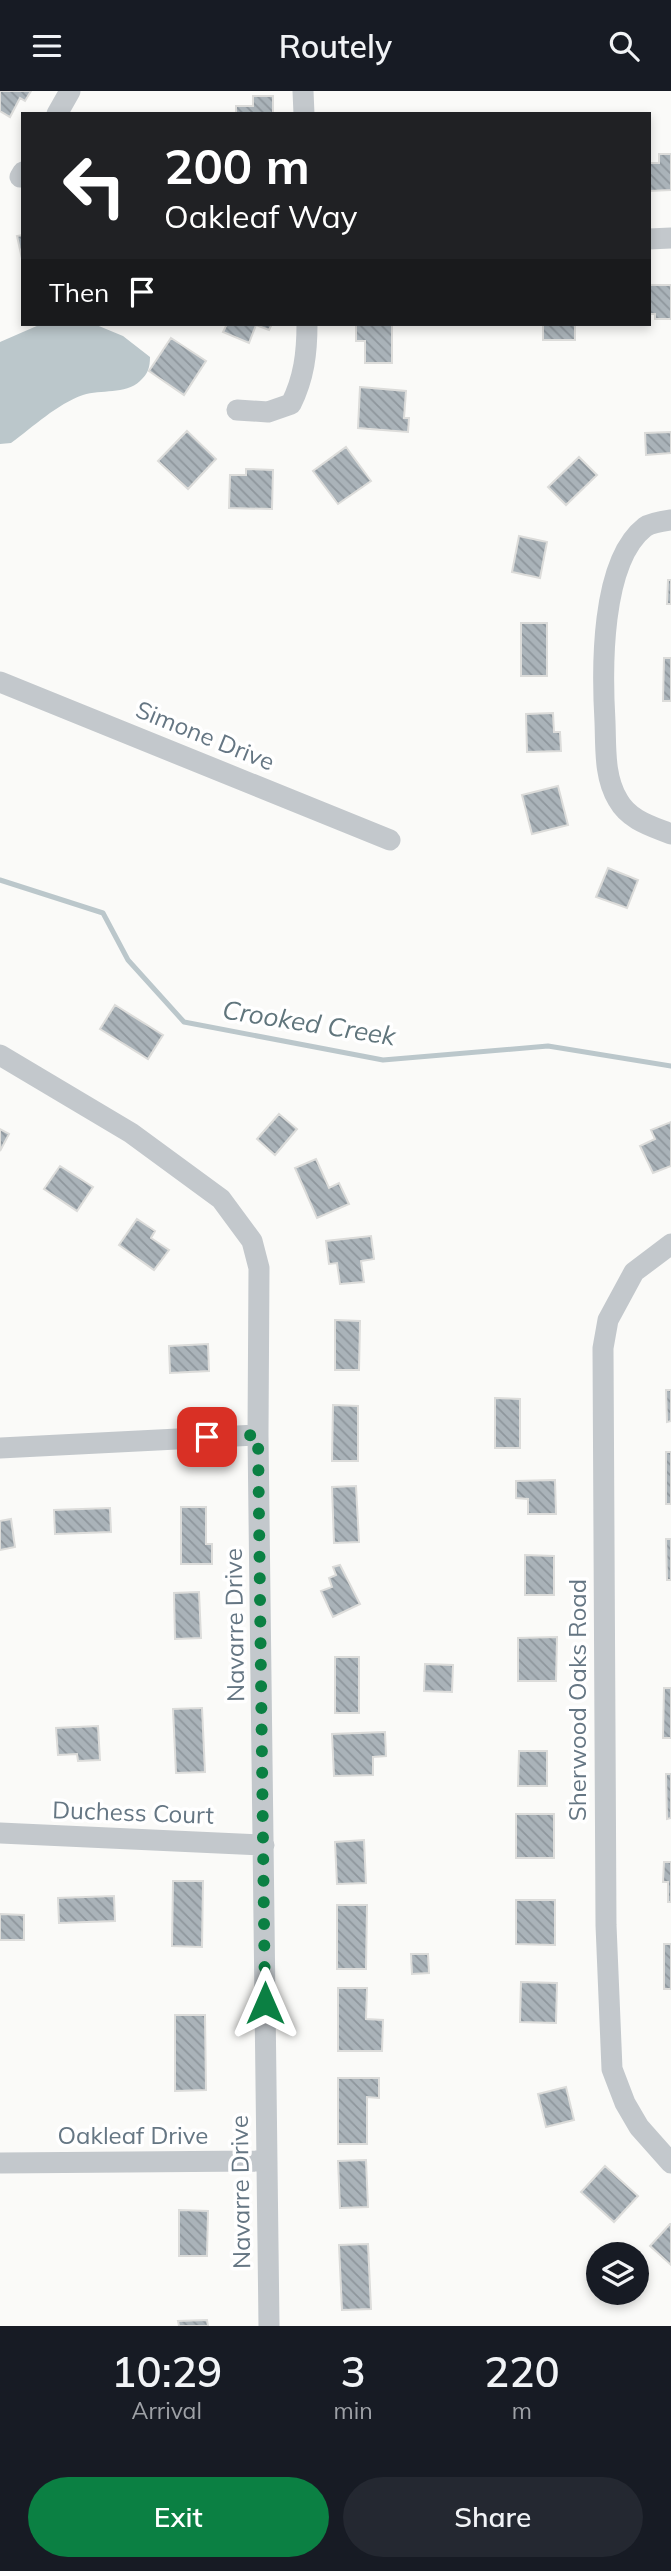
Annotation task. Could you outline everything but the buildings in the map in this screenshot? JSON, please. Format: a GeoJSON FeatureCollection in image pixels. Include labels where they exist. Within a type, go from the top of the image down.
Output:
{"type":"FeatureCollection","features":[{"type":"Feature","properties":{"kind":"street"},"geometry":{"type":"LineString","coordinates":[[58,112],[70,91]]}},
{"type":"Feature","properties":{"kind":"street"},"geometry":{"type":"LineString","coordinates":[[303,91],[304,112]]}},
{"type":"Feature","properties":{"kind":"street"},"geometry":{"type":"LineString","coordinates":[[651,239],[671,238]]}},
{"type":"Feature","properties":{"kind":"street"},"geometry":{"type":"LineString","coordinates":[[237,410],[268,412],[291,404],[301,385],[307,349],[307,326]]}},
{"type":"Feature","properties":{"kind":"street"},"geometry":{"type":"LineString","coordinates":[[671,520],[646,527],[628,548],[617,576],[603,639],[602,680],[608,781],[619,803],[637,820],[671,834]]}},
{"type":"Feature","properties":{"kind":"street","name":"Simone Drive"},"geometry":{"type":"LineString","coordinates":[[0,682],[390,840]]}},
{"type":"Feature","properties":{"kind":"street","name":"Navarre Drive"},"geometry":{"type":"LineString","coordinates":[[0,1055],[131,1133],[221,1199],[252,1241],[260,1268],[258,1435],[269,2326]]}},
{"type":"Feature","properties":{"kind":"street","name":"Sherwood Oaks Road"},"geometry":{"type":"LineString","coordinates":[[671,1244],[634,1272],[608,1320],[603,1348],[603,1375],[606,1925],[612,2069],[625,2103],[639,2127],[671,2163]]}},
{"type":"Feature","properties":{"kind":"street"},"geometry":{"type":"LineString","coordinates":[[0,1448],[258,1435]]}},
{"type":"Feature","properties":{"kind":"street","name":"Duchess Court"},"geometry":{"type":"LineString","coordinates":[[0,1833],[264,1845]]}},
{"type":"Feature","properties":{"kind":"street","name":"Oakleaf Drive"},"geometry":{"type":"LineString","coordinates":[[0,2163],[266,2161]]}},
{"type":"Feature","properties":{"kind":"shaded area"},"geometry":{"type":"Polygon","coordinates":[[[37,326],[99,326],[123,336],[150,357],[150,364],[145,376],[134,385],[73,399],[11,443],[0,444],[0,342],[37,326]]]}},
{"type":"Feature","properties":{"kind":"waterway","name":"Crooked Creek"},"geometry":{"type":"LineString","coordinates":[[0,880],[103,913],[128,960],[184,1022],[383,1060],[548,1046],[671,1066]]}},
{"type":"Feature","properties":{"kind":"route"},"geometry":{"type":"LineString","coordinates":[[207,1437],[258,1435],[265,2003]]}}]}
